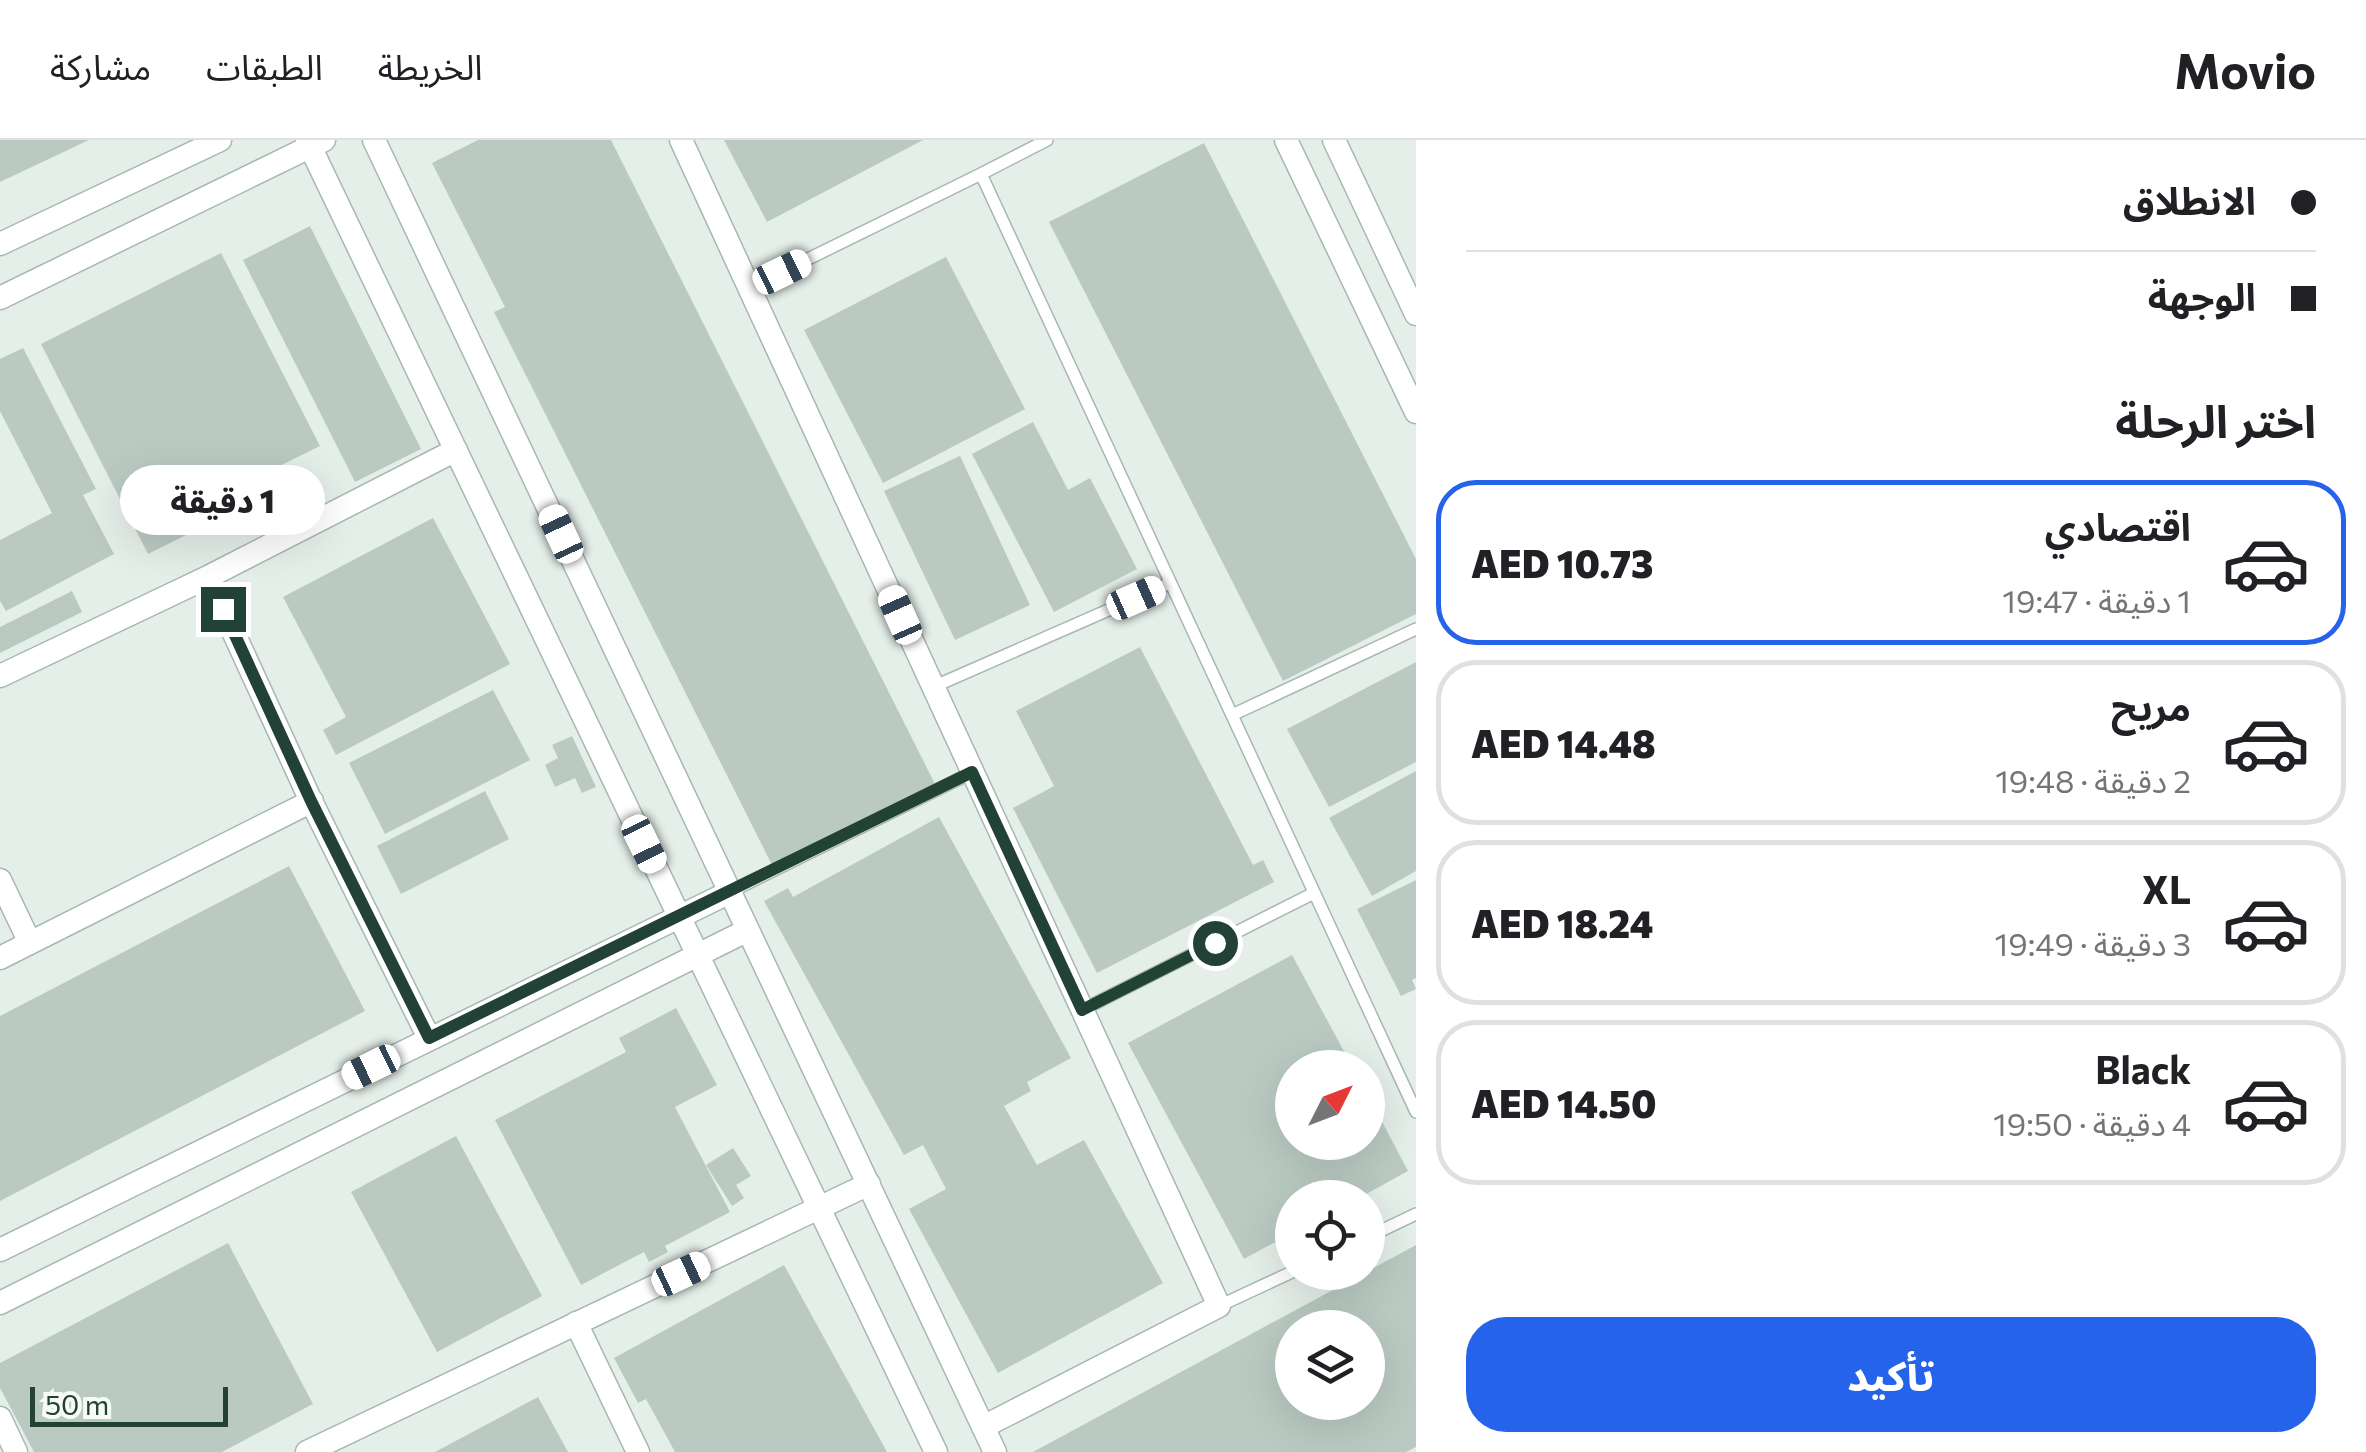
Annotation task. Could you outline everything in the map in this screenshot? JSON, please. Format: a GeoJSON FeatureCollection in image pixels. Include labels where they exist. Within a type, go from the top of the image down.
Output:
{"type":"FeatureCollection","features":[{"type":"Feature","properties":{"kind":"street"},"geometry":{"type":"LineString","coordinates":[[0,244],[220,140]]}},
{"type":"Feature","properties":{"kind":"street"},"geometry":{"type":"LineString","coordinates":[[374,140],[995,1452]]}},
{"type":"Feature","properties":{"kind":"street"},"geometry":{"type":"LineString","coordinates":[[681,140],[1219,1306],[983,1427]]}},
{"type":"Feature","properties":{"kind":"street"},"geometry":{"type":"LineString","coordinates":[[1286,140],[1416,412]]}},
{"type":"Feature","properties":{"kind":"street"},"geometry":{"type":"LineString","coordinates":[[1334,140],[1416,314]]}},
{"type":"Feature","properties":{"kind":"street"},"geometry":{"type":"LineString","coordinates":[[0,298],[314,142],[456,450],[936,1452]]}},
{"type":"Feature","properties":{"kind":"street"},"geometry":{"type":"LineString","coordinates":[[0,676],[208,578],[456,450]]}},
{"type":"Feature","properties":{"kind":"street"},"geometry":{"type":"LineString","coordinates":[[208,578],[429,1038]]}},
{"type":"Feature","properties":{"kind":"street"},"geometry":{"type":"LineString","coordinates":[[0,958],[312,800]]}},
{"type":"Feature","properties":{"kind":"street"},"geometry":{"type":"LineString","coordinates":[[0,880],[30,944]]}},
{"type":"Feature","properties":{"kind":"street"},"geometry":{"type":"LineString","coordinates":[[0,1250],[732,891]]}},
{"type":"Feature","properties":{"kind":"street"},"geometry":{"type":"LineString","coordinates":[[0,1303],[748,930]]}},
{"type":"Feature","properties":{"kind":"street"},"geometry":{"type":"LineString","coordinates":[[307,1452],[869,1184]]}},
{"type":"Feature","properties":{"kind":"street"},"geometry":{"type":"LineString","coordinates":[[576,1324],[638,1452]]}},
{"type":"Feature","properties":{"kind":"street"},"geometry":{"type":"LineString","coordinates":[[0,1418],[16,1452]]}},
{"type":"Feature","properties":{"kind":"lane"},"geometry":{"type":"LineString","coordinates":[[750,288],[1047,140]]}},
{"type":"Feature","properties":{"kind":"lane"},"geometry":{"type":"LineString","coordinates":[[981,174],[1416,1112]]}},
{"type":"Feature","properties":{"kind":"lane"},"geometry":{"type":"LineString","coordinates":[[933,687],[1170,583]]}},
{"type":"Feature","properties":{"kind":"lane"},"geometry":{"type":"LineString","coordinates":[[1232,715],[1416,628]]}},
{"type":"Feature","properties":{"kind":"lane"},"geometry":{"type":"LineString","coordinates":[[732,891],[972,772]]}},
{"type":"Feature","properties":{"kind":"lane"},"geometry":{"type":"LineString","coordinates":[[1082,1010],[1314,893]]}},
{"type":"Feature","properties":{"kind":"lane"},"geometry":{"type":"LineString","coordinates":[[1385,1229],[1416,1214]]}},
{"type":"Feature","properties":{"kind":"lane"},"geometry":{"type":"LineString","coordinates":[[1219,1306],[1275,1280]]}},
{"type":"Feature","properties":{"kind":"building"},"geometry":{"type":"Polygon","coordinates":[[[0,140],[89,140],[0,182],[0,140]]]}},
{"type":"Feature","properties":{"kind":"building"},"geometry":{"type":"Polygon","coordinates":[[[478,140],[611,140],[935,784],[772,865],[494,312],[505,307],[432,163],[478,140]]]}},
{"type":"Feature","properties":{"kind":"building"},"geometry":{"type":"Polygon","coordinates":[[[724,140],[923,140],[767,222],[724,140]]]}},
{"type":"Feature","properties":{"kind":"building"},"geometry":{"type":"Polygon","coordinates":[[[1204,143],[1416,559],[1416,614],[1283,681],[1049,222],[1204,143]]]}},
{"type":"Feature","properties":{"kind":"building"},"geometry":{"type":"Polygon","coordinates":[[[310,226],[421,449],[355,482],[243,260],[310,226]]]}},
{"type":"Feature","properties":{"kind":"building"},"geometry":{"type":"Polygon","coordinates":[[[221,253],[320,446],[245,483],[260,512],[224,530],[218,519],[148,554],[41,344],[221,253]]]}},
{"type":"Feature","properties":{"kind":"building"},"geometry":{"type":"Polygon","coordinates":[[[946,257],[1025,409],[883,483],[804,330],[946,257]]]}},
{"type":"Feature","properties":{"kind":"building"},"geometry":{"type":"Polygon","coordinates":[[[23,348],[96,489],[83,495],[114,554],[6,611],[0,601],[0,540],[52,513],[0,411],[0,359],[23,348]]]}},
{"type":"Feature","properties":{"kind":"building"},"geometry":{"type":"Polygon","coordinates":[[[1033,422],[1068,490],[1090,478],[1137,569],[1054,612],[972,454],[1033,422]]]}},
{"type":"Feature","properties":{"kind":"building"},"geometry":{"type":"Polygon","coordinates":[[[960,456],[1030,605],[955,640],[884,491],[960,456]]]}},
{"type":"Feature","properties":{"kind":"building"},"geometry":{"type":"Polygon","coordinates":[[[433,518],[510,664],[336,755],[323,730],[346,717],[283,597],[433,518]]]}},
{"type":"Feature","properties":{"kind":"building"},"geometry":{"type":"Polygon","coordinates":[[[72,591],[82,612],[0,653],[0,627],[72,591]]]}},
{"type":"Feature","properties":{"kind":"building"},"geometry":{"type":"Polygon","coordinates":[[[1140,647],[1253,865],[1263,860],[1274,882],[1097,973],[1013,808],[1054,786],[1016,711],[1140,647]]]}},
{"type":"Feature","properties":{"kind":"building"},"geometry":{"type":"Polygon","coordinates":[[[1416,662],[1416,762],[1329,807],[1287,729],[1416,662]]]}},
{"type":"Feature","properties":{"kind":"building"},"geometry":{"type":"Polygon","coordinates":[[[493,690],[530,760],[385,834],[349,763],[493,690]]]}},
{"type":"Feature","properties":{"kind":"building"},"geometry":{"type":"Polygon","coordinates":[[[572,736],[596,787],[582,793],[575,778],[555,787],[545,765],[558,758],[552,745],[572,736]]]}},
{"type":"Feature","properties":{"kind":"building"},"geometry":{"type":"Polygon","coordinates":[[[1416,771],[1416,871],[1372,896],[1329,818],[1416,771]]]}},
{"type":"Feature","properties":{"kind":"building"},"geometry":{"type":"Polygon","coordinates":[[[485,791],[509,839],[401,894],[377,846],[485,791]]]}},
{"type":"Feature","properties":{"kind":"building"},"geometry":{"type":"Polygon","coordinates":[[[939,817],[1071,1058],[1027,1082],[1031,1091],[1004,1106],[1037,1165],[1084,1140],[1163,1283],[998,1373],[909,1209],[946,1189],[923,1145],[904,1155],[764,901],[788,888],[793,897],[939,817]]]}},
{"type":"Feature","properties":{"kind":"building"},"geometry":{"type":"Polygon","coordinates":[[[289,866],[365,1011],[0,1201],[0,1016],[289,866]]]}},
{"type":"Feature","properties":{"kind":"building"},"geometry":{"type":"Polygon","coordinates":[[[1416,880],[1416,978],[1412,980],[1416,989],[1401,996],[1357,909],[1416,880]]]}},
{"type":"Feature","properties":{"kind":"building"},"geometry":{"type":"Polygon","coordinates":[[[1292,955],[1343,1050],[1275,1050],[1275,1160],[1385,1160],[1385,1127],[1408,1171],[1385,1184],[1385,1180],[1275,1180],[1275,1242],[1244,1259],[1128,1043],[1292,955]]]}},
{"type":"Feature","properties":{"kind":"building"},"geometry":{"type":"Polygon","coordinates":[[[676,1008],[717,1085],[675,1107],[730,1212],[665,1246],[668,1252],[649,1262],[644,1252],[581,1285],[495,1120],[626,1052],[619,1038],[676,1008]]]}},
{"type":"Feature","properties":{"kind":"building"},"geometry":{"type":"Polygon","coordinates":[[[456,1136],[542,1296],[437,1352],[351,1192],[456,1136]]]}},
{"type":"Feature","properties":{"kind":"building"},"geometry":{"type":"Polygon","coordinates":[[[733,1148],[751,1176],[736,1185],[744,1198],[732,1206],[706,1165],[733,1148]]]}},
{"type":"Feature","properties":{"kind":"building"},"geometry":{"type":"Polygon","coordinates":[[[228,1243],[313,1404],[222,1452],[34,1452],[0,1388],[0,1363],[228,1243]]]}},
{"type":"Feature","properties":{"kind":"building"},"geometry":{"type":"Polygon","coordinates":[[[1416,1245],[1416,1447],[1406,1452],[1033,1452],[1275,1321],[1275,1420],[1385,1420],[1385,1310],[1296,1310],[1333,1290],[1385,1290],[1385,1262],[1416,1245]]]}},
{"type":"Feature","properties":{"kind":"building"},"geometry":{"type":"Polygon","coordinates":[[[784,1265],[887,1452],[675,1452],[646,1399],[638,1403],[614,1358],[784,1265]]]}},
{"type":"Feature","properties":{"kind":"building"},"geometry":{"type":"Polygon","coordinates":[[[538,1397],[568,1452],[435,1452],[538,1397]]]}},
{"type":"Feature","properties":{"kind":"route"},"geometry":{"type":"LineString","coordinates":[[223,609],[311,801],[429,1038],[972,772],[1082,1010],[1215,943]]}}]}
